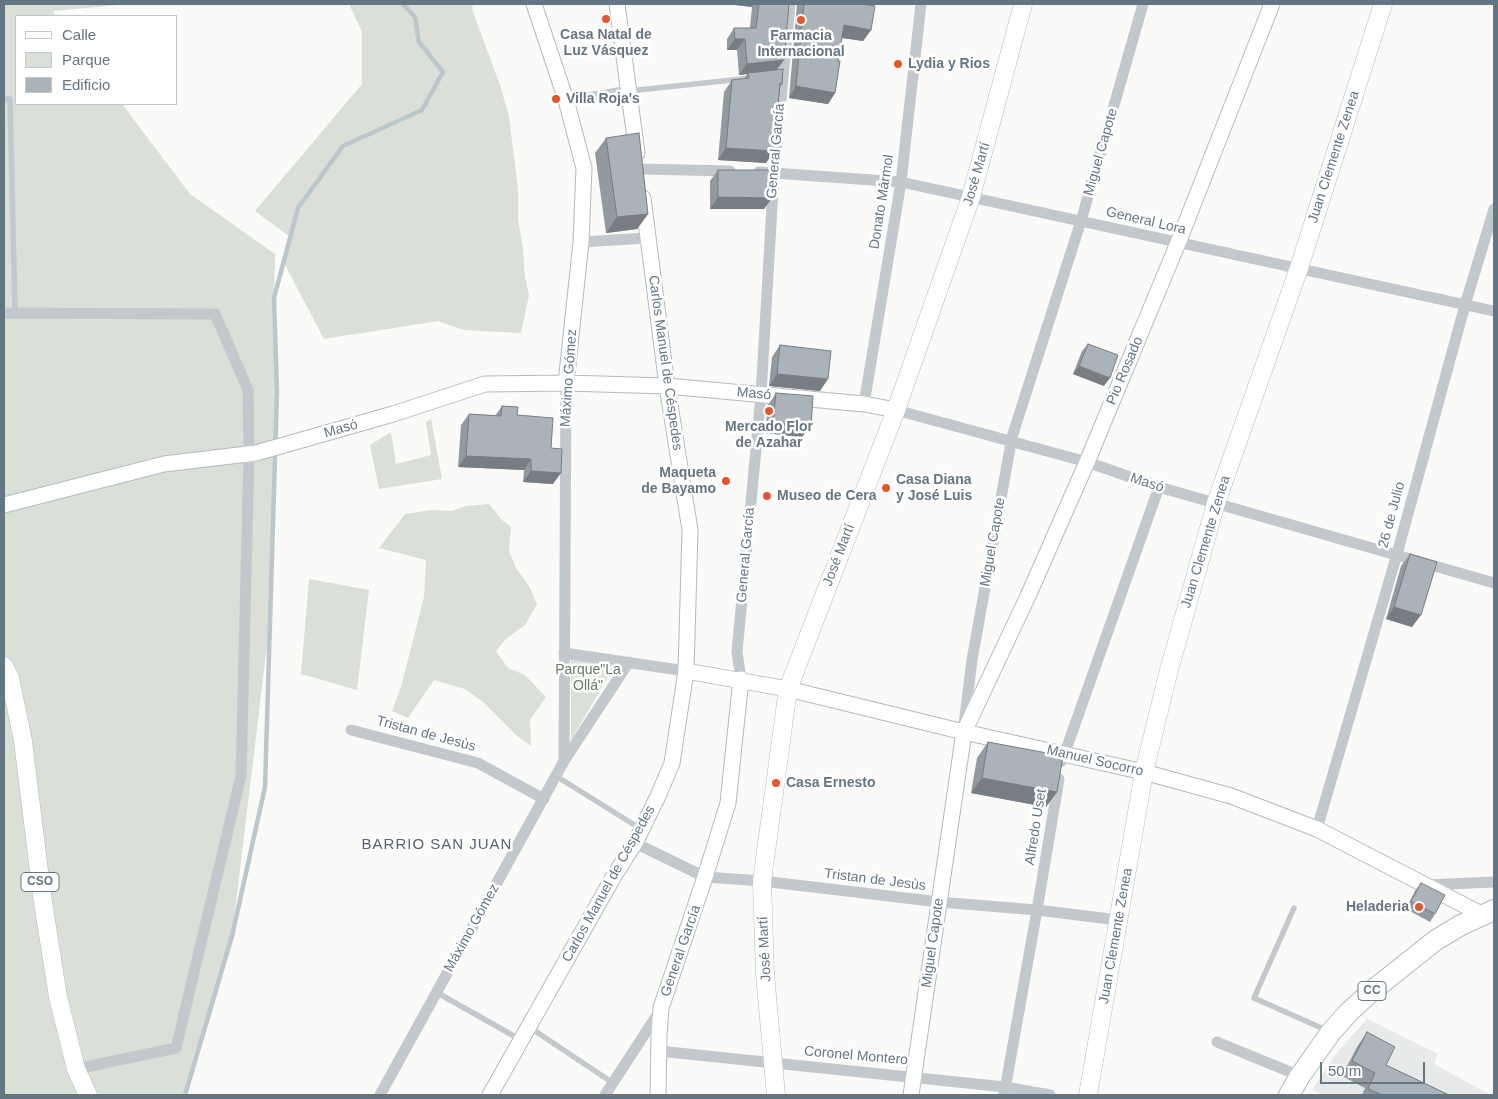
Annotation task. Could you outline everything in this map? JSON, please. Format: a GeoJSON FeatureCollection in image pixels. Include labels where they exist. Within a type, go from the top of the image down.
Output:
{"type":"FeatureCollection","features":[{"type":"Feature","properties":{"kind":"highway","name":"CC"},"geometry":{"type":"LineString","coordinates":[[1289,1095],[1331,1032],[1350,1012],[1406,963],[1436,940],[1490,915]]}},
{"type":"Feature","properties":{"kind":"main road","name":"José Martí"},"geometry":{"type":"LineString","coordinates":[[776,1095],[765,974],[762,881],[788,689],[896,410],[971,197],[1023,4]]}},
{"type":"Feature","properties":{"kind":"main road","name":"Juan Clemente Zenea"},"geometry":{"type":"LineString","coordinates":[[1088,1095],[1144,772],[1169,670],[1216,503],[1299,268],[1383,4]]}},
{"type":"Feature","properties":{"kind":"main road","name":"CSO"},"geometry":{"type":"LineString","coordinates":[[4,666],[10,678],[23,741],[42,896],[58,997],[76,1069],[88,1095]]}},
{"type":"Feature","properties":{"kind":"street","name":"Máximo Gómez"},"geometry":{"type":"LineString","coordinates":[[534,4],[566,100],[584,168],[581,242],[566,383],[564,761]]}},
{"type":"Feature","properties":{"kind":"street","name":"Carlos Manuel de Céspedes"},"geometry":{"type":"LineString","coordinates":[[490,1095],[638,836],[672,763],[686,670],[690,530],[667,386],[647,238],[640,169],[616,4]]}},
{"type":"Feature","properties":{"kind":"street","name":"General García"},"geometry":{"type":"LineString","coordinates":[[658,1095],[661,1008],[728,803],[741,680],[737,652],[761,395],[778,75],[790,4]]}},
{"type":"Feature","properties":{"kind":"street","name":"Donato Mármol"},"geometry":{"type":"LineString","coordinates":[[864,404],[901,182],[921,4]]}},
{"type":"Feature","properties":{"kind":"street","name":"Miguel Capote"},"geometry":{"type":"LineString","coordinates":[[911,1095],[964,732],[972,660],[1011,442],[1081,221],[1142,4]]}},
{"type":"Feature","properties":{"kind":"street","name":"Pio Rosado"},"geometry":{"type":"LineString","coordinates":[[964,732],[1028,596],[1086,462],[1178,244],[1272,4]]}},
{"type":"Feature","properties":{"kind":"street"},"geometry":{"type":"LineString","coordinates":[[566,100],[628,91]]}},
{"type":"Feature","properties":{"kind":"street","name":"General Lora"},"geometry":{"type":"LineString","coordinates":[[640,169],[774,172],[901,182],[1494,312]]}},
{"type":"Feature","properties":{"kind":"street","name":"26 de Julio"},"geometry":{"type":"LineString","coordinates":[[1317,828],[1494,208]]}},
{"type":"Feature","properties":{"kind":"street"},"geometry":{"type":"LineString","coordinates":[[581,242],[647,238]]}},
{"type":"Feature","properties":{"kind":"street"},"geometry":{"type":"LineString","coordinates":[[9,313],[215,314],[248,390],[252,453],[240,776],[176,1048],[76,1069]]}},
{"type":"Feature","properties":{"kind":"street","name":"Masó"},"geometry":{"type":"LineString","coordinates":[[4,504],[164,464],[252,453],[393,414],[485,384],[566,383],[667,386],[864,404],[896,410],[1086,462],[1159,487],[1494,583]]}},
{"type":"Feature","properties":{"kind":"street","name":"Alfredo Uset"},"geometry":{"type":"LineString","coordinates":[[1004,1091],[1063,754],[1159,487]]}},
{"type":"Feature","properties":{"kind":"street"},"geometry":{"type":"LineString","coordinates":[[4,515],[19,500]]}},
{"type":"Feature","properties":{"kind":"street"},"geometry":{"type":"LineString","coordinates":[[564,653],[686,670]]}},
{"type":"Feature","properties":{"kind":"street","name":"Máximo Gómez"},"geometry":{"type":"LineString","coordinates":[[380,1095],[564,761],[629,662]]}},
{"type":"Feature","properties":{"kind":"street","name":"Manuel Socorro"},"geometry":{"type":"LineString","coordinates":[[686,670],[788,689],[964,732],[1144,772],[1231,796],[1317,828],[1423,885],[1490,915]]}},
{"type":"Feature","properties":{"kind":"street","name":"Tristan de Jesùs"},"geometry":{"type":"LineString","coordinates":[[351,730],[478,763],[544,799]]}},
{"type":"Feature","properties":{"kind":"street","name":"Tristan de Jesùs"},"geometry":{"type":"LineString","coordinates":[[638,836],[705,878],[762,881],[939,902],[1037,910],[1118,920]]}},
{"type":"Feature","properties":{"kind":"street"},"geometry":{"type":"LineString","coordinates":[[1423,885],[1494,882]]}},
{"type":"Feature","properties":{"kind":"street"},"geometry":{"type":"LineString","coordinates":[[605,1095],[661,1008]]}},
{"type":"Feature","properties":{"kind":"street"},"geometry":{"type":"LineString","coordinates":[[1217,1042],[1300,1076]]}},
{"type":"Feature","properties":{"kind":"street","name":"Coronel Montero"},"geometry":{"type":"LineString","coordinates":[[659,1051],[914,1077],[1004,1091],[1050,1095]]}},
{"type":"Feature","properties":{"kind":"lane"},"geometry":{"type":"LineString","coordinates":[[628,91],[754,78]]}},
{"type":"Feature","properties":{"kind":"lane"},"geometry":{"type":"LineString","coordinates":[[4,99],[10,99],[9,313]]}},
{"type":"Feature","properties":{"kind":"lane","name":"Tristan de Jesùs"},"geometry":{"type":"LineString","coordinates":[[556,776],[638,836]]}},
{"type":"Feature","properties":{"kind":"lane"},"geometry":{"type":"LineString","coordinates":[[1294,908],[1254,998],[1331,1032]]}},
{"type":"Feature","properties":{"kind":"lane"},"geometry":{"type":"LineString","coordinates":[[436,992],[525,1033],[613,1083]]}},
{"type":"Feature","properties":{"kind":"shaded area"},"geometry":{"type":"Polygon","coordinates":[[[1367,1019],[1438,1054],[1434,1064],[1491,1095],[1323,1095],[1312,1090],[1335,1055],[1367,1019]]]}},
{"type":"Feature","properties":{"kind":"green space"},"geometry":{"type":"Polygon","coordinates":[[[4,4],[131,4],[53,11],[55,15],[15,15],[15,105],[123,105],[190,194],[275,254],[274,298],[277,392],[271,612],[232,936],[185,1095],[4,1095],[4,4]]]}},
{"type":"Feature","properties":{"kind":"green space"},"geometry":{"type":"Polygon","coordinates":[[[349,4],[473,4],[472,9],[501,88],[509,117],[518,189],[518,220],[529,295],[521,333],[464,330],[438,321],[324,339],[284,263],[290,237],[255,211],[362,84],[362,32],[349,4]]]}},
{"type":"Feature","properties":{"kind":"green space"},"geometry":{"type":"Polygon","coordinates":[[[431,419],[442,479],[379,489],[370,445],[391,432],[396,464],[431,455],[426,422],[431,419]]]}},
{"type":"Feature","properties":{"kind":"green space"},"geometry":{"type":"Polygon","coordinates":[[[489,504],[502,520],[511,527],[509,551],[516,568],[529,586],[537,604],[525,625],[506,639],[496,651],[508,668],[525,675],[546,697],[530,720],[531,746],[517,736],[483,702],[465,689],[434,680],[408,718],[392,711],[401,687],[424,597],[426,560],[379,548],[405,514],[431,510],[451,511],[466,506],[489,504]]]}},
{"type":"Feature","properties":{"kind":"green space"},"geometry":{"type":"Polygon","coordinates":[[[309,579],[369,590],[357,690],[301,674],[309,579]]]}},
{"type":"Feature","properties":{"kind":"green space","name":"Parque\"La Ollá\""},"geometry":{"type":"Polygon","coordinates":[[[571,658],[614,667],[571,740],[571,658]]]}},
{"type":"Feature","properties":{"kind":"building"},"geometry":{"type":"Polygon","coordinates":[[[759,4],[789,4],[784,60],[747,64],[745,39],[735,39],[734,28],[756,28],[759,4]]]}},
{"type":"Feature","properties":{"kind":"building"},"geometry":{"type":"Polygon","coordinates":[[[804,4],[863,4],[875,6],[871,30],[844,25],[835,93],[796,86],[804,4]]]}},
{"type":"Feature","properties":{"kind":"building"},"geometry":{"type":"Polygon","coordinates":[[[783,69],[774,151],[726,148],[732,80],[749,78],[748,73],[783,69]]]}},
{"type":"Feature","properties":{"kind":"building"},"geometry":{"type":"Polygon","coordinates":[[[639,133],[648,214],[617,217],[606,138],[639,133]]]}},
{"type":"Feature","properties":{"kind":"building"},"geometry":{"type":"Polygon","coordinates":[[[718,170],[774,170],[772,198],[718,197],[718,170]]]}},
{"type":"Feature","properties":{"kind":"building"},"geometry":{"type":"Polygon","coordinates":[[[1088,344],[1118,355],[1110,378],[1079,366],[1088,344]]]}},
{"type":"Feature","properties":{"kind":"building"},"geometry":{"type":"Polygon","coordinates":[[[780,345],[831,351],[828,379],[777,374],[780,345]]]}},
{"type":"Feature","properties":{"kind":"building"},"geometry":{"type":"Polygon","coordinates":[[[776,393],[813,396],[811,426],[773,422],[776,393]]]}},
{"type":"Feature","properties":{"kind":"building"},"geometry":{"type":"Polygon","coordinates":[[[502,406],[518,407],[517,415],[553,418],[551,448],[562,449],[561,473],[531,471],[531,459],[466,456],[469,414],[501,416],[502,406]]]}},
{"type":"Feature","properties":{"kind":"building"},"geometry":{"type":"Polygon","coordinates":[[[1410,554],[1437,562],[1421,615],[1394,607],[1410,554]]]}},
{"type":"Feature","properties":{"kind":"building"},"geometry":{"type":"Polygon","coordinates":[[[988,742],[1063,756],[1057,792],[982,778],[988,742]]]}},
{"type":"Feature","properties":{"kind":"building"},"geometry":{"type":"Polygon","coordinates":[[[1421,883],[1445,895],[1435,914],[1411,901],[1421,883]]]}},
{"type":"Feature","properties":{"kind":"building"},"geometry":{"type":"Polygon","coordinates":[[[1367,1032],[1395,1047],[1386,1065],[1449,1095],[1382,1095],[1368,1089],[1375,1073],[1352,1061],[1367,1032]]]}},
{"type":"Feature","properties":{"kind":"waterway"},"geometry":{"type":"LineString","coordinates":[[185,1095],[232,936],[265,787],[277,392],[274,298],[298,208],[343,146],[422,110],[443,72],[419,42],[415,17],[403,4]]}},
{"type":"Feature","properties":{"kind":"place","name":"Casa Natal de Luz Vásquez"},"geometry":{"type":"Point","coordinates":[606,19]}},
{"type":"Feature","properties":{"kind":"place","name":"Farmacia Internacional"},"geometry":{"type":"Point","coordinates":[801,20]}},
{"type":"Feature","properties":{"kind":"place","name":"Lydia y Rios"},"geometry":{"type":"Point","coordinates":[898,64]}},
{"type":"Feature","properties":{"kind":"place","name":"Villa Roja's"},"geometry":{"type":"Point","coordinates":[556,99]}},
{"type":"Feature","properties":{"kind":"place","name":"Mercado Flor de Azahar"},"geometry":{"type":"Point","coordinates":[769,411]}},
{"type":"Feature","properties":{"kind":"place","name":"Maqueta de Bayamo"},"geometry":{"type":"Point","coordinates":[726,481]}},
{"type":"Feature","properties":{"kind":"place","name":"Casa Diana y José Luis"},"geometry":{"type":"Point","coordinates":[886,488]}},
{"type":"Feature","properties":{"kind":"place","name":"Museo de Cera"},"geometry":{"type":"Point","coordinates":[767,496]}},
{"type":"Feature","properties":{"kind":"place","name":"Casa Ernesto"},"geometry":{"type":"Point","coordinates":[776,783]}},
{"type":"Feature","properties":{"kind":"place","name":"Heladeria"},"geometry":{"type":"Point","coordinates":[1419,907]}},
{"type":"Feature","properties":{"kind":"district","name":"BARRIO SAN JUAN"},"geometry":{"type":"Point","coordinates":[437,845]}}]}
